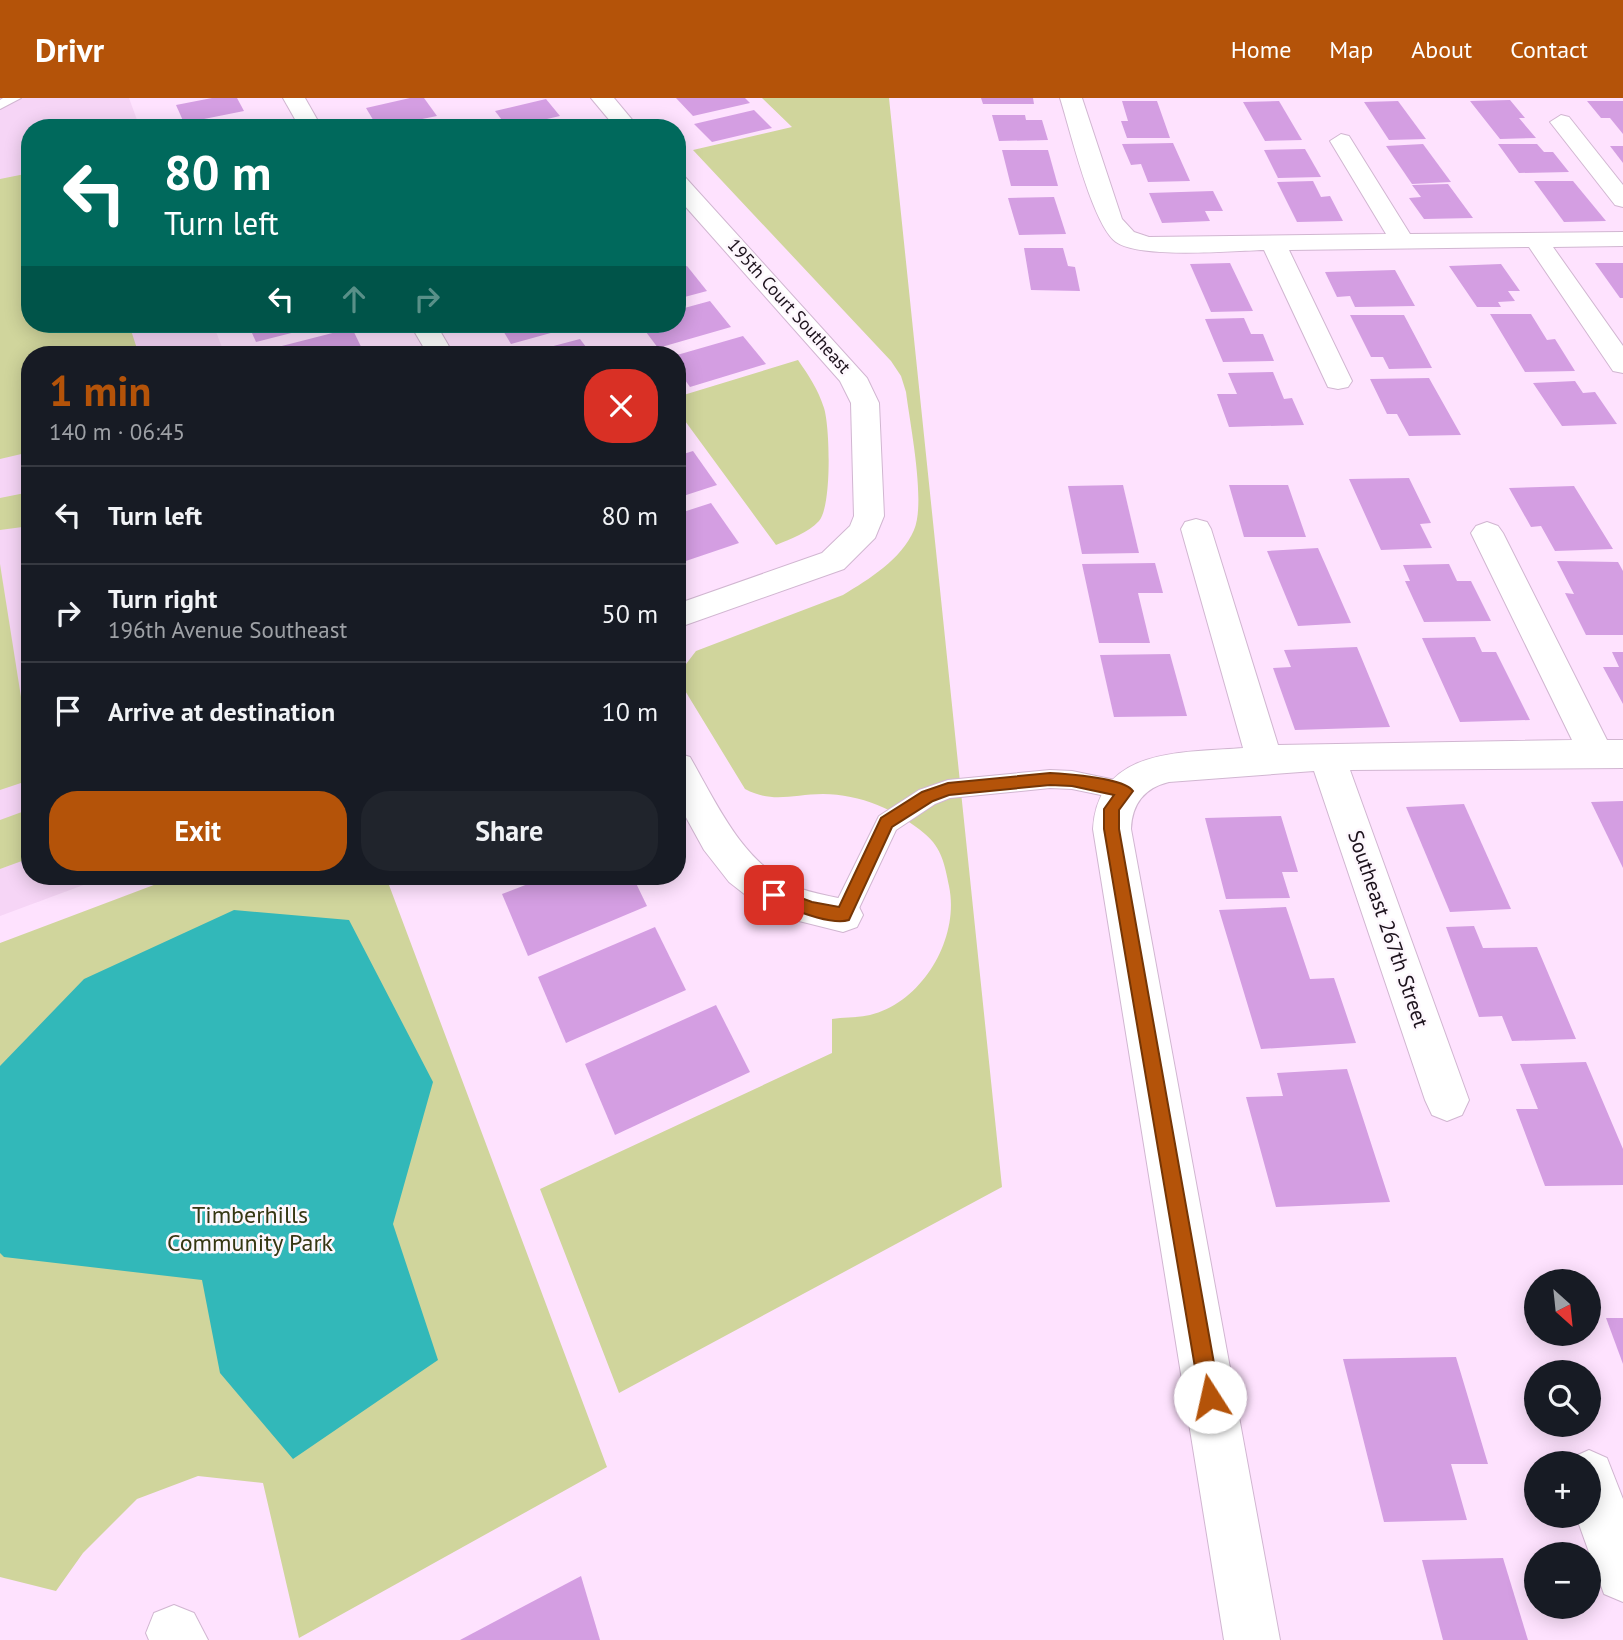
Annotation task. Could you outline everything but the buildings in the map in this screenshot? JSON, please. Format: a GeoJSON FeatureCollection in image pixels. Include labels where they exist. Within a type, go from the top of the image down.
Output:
{"type":"FeatureCollection","features":[{"type":"Feature","properties":{"kind":"street"},"geometry":{"type":"LineString","coordinates":[[602,98],[620,119]]}},
{"type":"Feature","properties":{"kind":"street"},"geometry":{"type":"LineString","coordinates":[[1071,98],[1111,221],[1125,237],[1147,244],[1623,239]]}},
{"type":"Feature","properties":{"kind":"street"},"geometry":{"type":"LineString","coordinates":[[297,99],[307,119]]}},
{"type":"Feature","properties":{"kind":"street"},"geometry":{"type":"LineString","coordinates":[[1561,122],[1623,200]]}},
{"type":"Feature","properties":{"kind":"street"},"geometry":{"type":"LineString","coordinates":[[1341,141],[1403,242]]}},
{"type":"Feature","properties":{"kind":"street","name":"195th Court Southeast"},"geometry":{"type":"LineString","coordinates":[[686,192],[853,378],[865,404],[869,516],[864,531],[832,561],[686,613]]}},
{"type":"Feature","properties":{"kind":"street"},"geometry":{"type":"LineString","coordinates":[[1536,240],[1623,365]]}},
{"type":"Feature","properties":{"kind":"street"},"geometry":{"type":"LineString","coordinates":[[1275,244],[1338,381]]}},
{"type":"Feature","properties":{"kind":"street"},"geometry":{"type":"LineString","coordinates":[[1196,529],[1264,759]]}},
{"type":"Feature","properties":{"kind":"street"},"geometry":{"type":"LineString","coordinates":[[1252,1640],[1112,829],[1112,809],[1125,791],[1141,778],[1166,769],[1264,759],[1610,755],[1486,533]]}},
{"type":"Feature","properties":{"kind":"street","name":"Southeast 267th Street"},"geometry":{"type":"LineString","coordinates":[[1328,758],[1447,1100]]}},
{"type":"Feature","properties":{"kind":"street"},"geometry":{"type":"LineString","coordinates":[[686,782],[731,859],[774,895],[812,909],[843,915]]}},
{"type":"Feature","properties":{"kind":"street"},"geometry":{"type":"LineString","coordinates":[[1601,1511],[1623,1575]]}},
{"type":"Feature","properties":{"kind":"lane"},"geometry":{"type":"LineString","coordinates":[[0,104],[14,98]]}},
{"type":"Feature","properties":{"kind":"lane"},"geometry":{"type":"LineString","coordinates":[[843,915],[887,823],[928,797],[948,789],[1050,779],[1072,780],[1125,791]]}},
{"type":"Feature","properties":{"kind":"shaded area"},"geometry":{"type":"Polygon","coordinates":[[[0,98],[129,98],[137,119],[21,119],[21,333],[216,333],[222,346],[21,346],[21,885],[83,885],[0,916],[0,98]]]}},
{"type":"Feature","properties":{"kind":"shaded area"},"geometry":{"type":"Polygon","coordinates":[[[234,910],[349,920],[433,1082],[393,1224],[438,1360],[293,1459],[220,1373],[202,1280],[4,1257],[0,1253],[0,1066],[84,979],[234,910]]]}},
{"type":"Feature","properties":{"kind":"green space"},"geometry":{"type":"Polygon","coordinates":[[[762,98],[889,98],[1002,1187],[619,1393],[540,1189],[832,1053],[832,1019],[870,1015],[889,1008],[906,997],[934,965],[949,926],[951,906],[946,871],[939,851],[931,839],[890,811],[864,800],[823,794],[774,797],[755,794],[745,789],[686,692],[686,664],[696,651],[843,595],[893,560],[908,541],[917,518],[916,463],[906,392],[901,376],[891,361],[693,150],[792,127],[762,98]]]}},
{"type":"Feature","properties":{"kind":"green space"},"geometry":{"type":"Polygon","coordinates":[[[21,175],[21,333],[132,333],[136,346],[21,346],[21,454],[0,459],[0,179],[21,175]]]}},
{"type":"Feature","properties":{"kind":"green space"},"geometry":{"type":"Polygon","coordinates":[[[798,360],[816,389],[826,418],[828,484],[819,521],[810,529],[776,545],[686,422],[686,394],[798,360]]]}},
{"type":"Feature","properties":{"kind":"green space"},"geometry":{"type":"Polygon","coordinates":[[[21,494],[21,527],[0,530],[0,498],[21,494]]]}},
{"type":"Feature","properties":{"kind":"green space"},"geometry":{"type":"Polygon","coordinates":[[[0,564],[21,697],[21,783],[0,790],[0,564]]]}},
{"type":"Feature","properties":{"kind":"green space"},"geometry":{"type":"Polygon","coordinates":[[[21,812],[21,861],[0,869],[0,820],[21,812]]]}},
{"type":"Feature","properties":{"kind":"green space","name":"Timberhills Community Park"},"geometry":{"type":"Polygon","coordinates":[[[154,885],[389,885],[607,1467],[299,1638],[263,1483],[198,1476],[137,1499],[83,1553],[56,1591],[0,1577],[0,943],[154,885]]]}},
{"type":"Feature","properties":{"kind":"route"},"geometry":{"type":"LineString","coordinates":[[774,895],[812,909],[843,915],[887,823],[928,797],[948,789],[1050,779],[1072,780],[1125,791],[1112,809],[1112,829],[1210,1397]]}}]}
